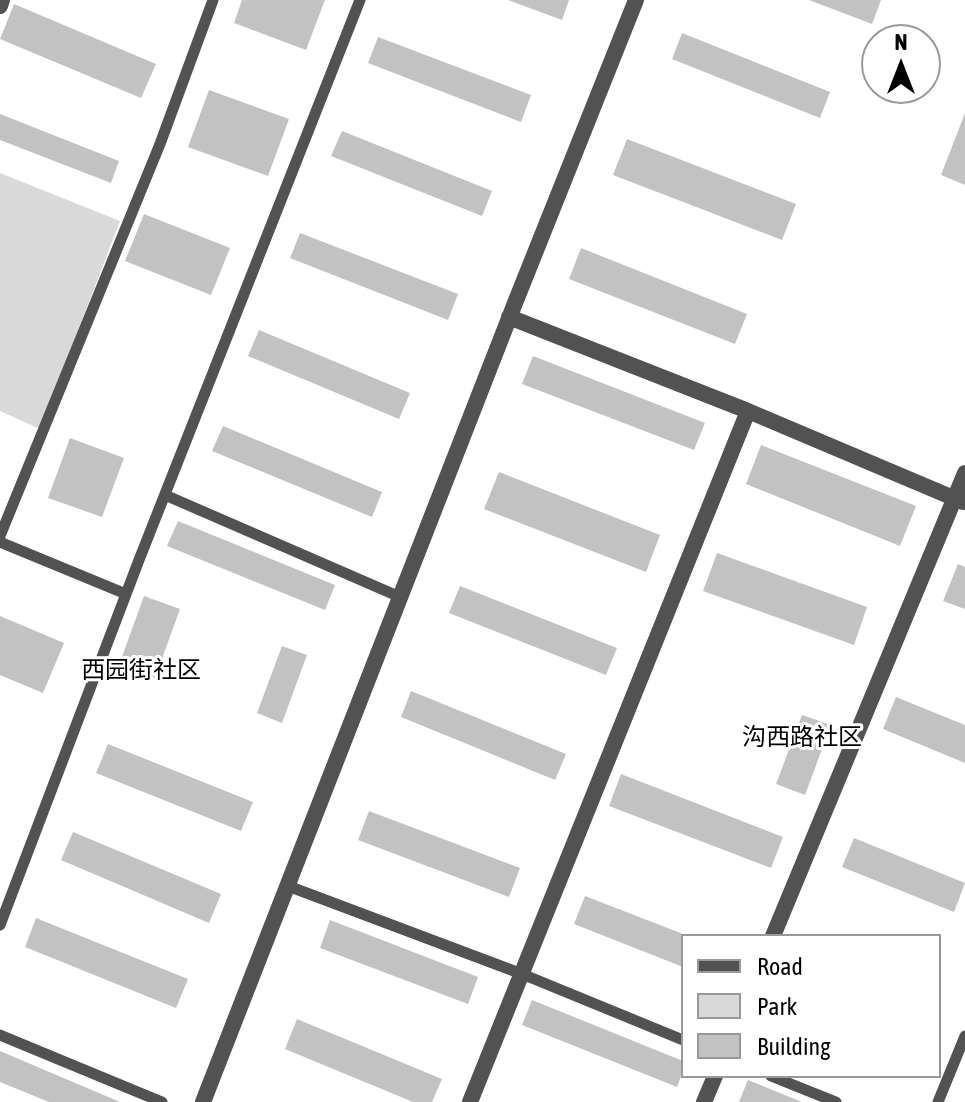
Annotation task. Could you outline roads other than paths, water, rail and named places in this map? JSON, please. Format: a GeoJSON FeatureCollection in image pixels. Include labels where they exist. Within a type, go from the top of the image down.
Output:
{"type":"FeatureCollection","features":[{"type":"Feature","properties":{"kind":"street"},"geometry":{"type":"LineString","coordinates":[[0,6],[2,0]]}},
{"type":"Feature","properties":{"kind":"street"},"geometry":{"type":"LineString","coordinates":[[203,1102],[636,0]]}},
{"type":"Feature","properties":{"kind":"street"},"geometry":{"type":"LineString","coordinates":[[509,317],[748,411],[960,501]]}},
{"type":"Feature","properties":{"kind":"street"},"geometry":{"type":"LineString","coordinates":[[470,1102],[748,411]]}},
{"type":"Feature","properties":{"kind":"street"},"geometry":{"type":"LineString","coordinates":[[774,934],[960,501],[965,473]]}},
{"type":"Feature","properties":{"kind":"street"},"geometry":{"type":"LineString","coordinates":[[704,1102],[714,1078]]}},
{"type":"Feature","properties":{"kind":"lane"},"geometry":{"type":"LineString","coordinates":[[126,594],[0,539],[160,144],[213,0]]}},
{"type":"Feature","properties":{"kind":"lane"},"geometry":{"type":"LineString","coordinates":[[0,925],[126,594],[360,0]]}},
{"type":"Feature","properties":{"kind":"lane"},"geometry":{"type":"LineString","coordinates":[[165,495],[400,597]]}},
{"type":"Feature","properties":{"kind":"lane"},"geometry":{"type":"LineString","coordinates":[[288,886],[522,974],[681,1039]]}},
{"type":"Feature","properties":{"kind":"lane"},"geometry":{"type":"LineString","coordinates":[[0,1035],[162,1102]]}},
{"type":"Feature","properties":{"kind":"lane"},"geometry":{"type":"LineString","coordinates":[[938,1102],[965,1036]]}},
{"type":"Feature","properties":{"kind":"lane"},"geometry":{"type":"LineString","coordinates":[[776,1078],[836,1102]]}},
{"type":"Feature","properties":{"kind":"district","name":"西园街社区"},"geometry":{"type":"Point","coordinates":[141,670]}},
{"type":"Feature","properties":{"kind":"district","name":"沟西路社区"},"geometry":{"type":"Point","coordinates":[802,737]}}]}
